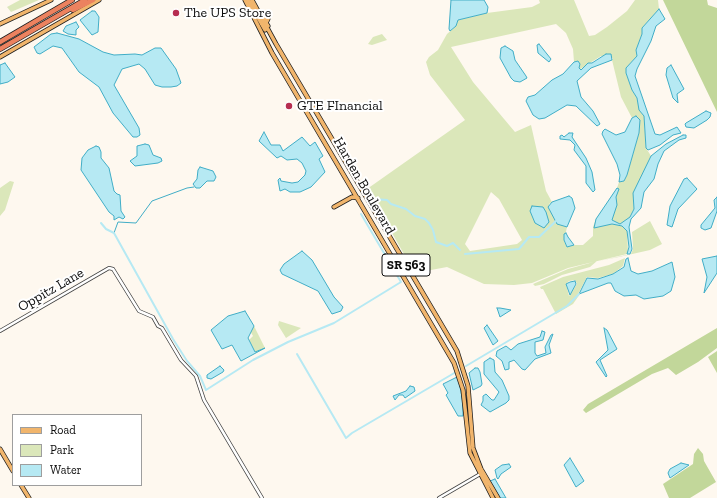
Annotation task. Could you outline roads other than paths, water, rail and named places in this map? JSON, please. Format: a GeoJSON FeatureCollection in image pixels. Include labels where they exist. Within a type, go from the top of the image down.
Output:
{"type":"FeatureCollection","features":[{"type":"Feature","properties":{"kind":"highway"},"geometry":{"type":"LineString","coordinates":[[0,42],[72,0]]}},
{"type":"Feature","properties":{"kind":"highway"},"geometry":{"type":"LineString","coordinates":[[0,49],[85,0]]}},
{"type":"Feature","properties":{"kind":"highway"},"geometry":{"type":"LineString","coordinates":[[44,24],[93,0]]}},
{"type":"Feature","properties":{"kind":"main road"},"geometry":{"type":"LineString","coordinates":[[0,24],[51,0]]}},
{"type":"Feature","properties":{"kind":"main road"},"geometry":{"type":"LineString","coordinates":[[0,57],[99,0]]}},
{"type":"Feature","properties":{"kind":"main road","name":"Harden Boulevard"},"geometry":{"type":"LineString","coordinates":[[245,0],[272,53],[454,363],[463,390],[470,453],[498,498]]}},
{"type":"Feature","properties":{"kind":"main road"},"geometry":{"type":"LineString","coordinates":[[248,0],[255,14],[283,55]]}},
{"type":"Feature","properties":{"kind":"main road","name":"Harden Boulevard"},"geometry":{"type":"LineString","coordinates":[[254,1],[261,18],[268,19],[266,23],[276,44],[456,351],[468,386],[472,441],[476,459],[493,498]]}},
{"type":"Feature","properties":{"kind":"main road"},"geometry":{"type":"LineString","coordinates":[[334,207],[352,198],[358,198]]}},
{"type":"Feature","properties":{"kind":"main road"},"geometry":{"type":"LineString","coordinates":[[467,433],[470,434],[472,441]]}},
{"type":"Feature","properties":{"kind":"main road"},"geometry":{"type":"LineString","coordinates":[[0,449],[12,469]]}},
{"type":"Feature","properties":{"kind":"main road"},"geometry":{"type":"LineString","coordinates":[[22,486],[29,498]]}},
{"type":"Feature","properties":{"kind":"street","name":"Oppitz Lane"},"geometry":{"type":"LineString","coordinates":[[0,331],[112,268],[139,311],[152,317],[158,326],[162,328],[181,360],[196,376],[204,400],[262,498]]}},
{"type":"Feature","properties":{"kind":"street"},"geometry":{"type":"LineString","coordinates":[[439,498],[482,474]]}},
{"type":"Feature","properties":{"kind":"water"},"geometry":{"type":"Polygon","coordinates":[[[451,0],[484,0],[488,7],[487,13],[458,20],[456,26],[450,31],[451,0]]]}},
{"type":"Feature","properties":{"kind":"water"},"geometry":{"type":"Polygon","coordinates":[[[659,9],[665,19],[656,26],[635,76],[655,134],[660,135],[677,127],[681,133],[673,135],[660,145],[648,150],[646,148],[644,116],[639,110],[637,98],[632,90],[626,73],[626,68],[637,56],[636,50],[642,34],[642,28],[659,9]]]}},
{"type":"Feature","properties":{"kind":"water"},"geometry":{"type":"Polygon","coordinates":[[[92,11],[95,11],[99,17],[98,32],[92,35],[80,20],[92,11]]]}},
{"type":"Feature","properties":{"kind":"water"},"geometry":{"type":"Polygon","coordinates":[[[76,22],[79,27],[76,30],[76,35],[68,34],[63,31],[66,26],[76,22]]]}},
{"type":"Feature","properties":{"kind":"water"},"geometry":{"type":"Polygon","coordinates":[[[57,33],[79,39],[103,52],[114,55],[142,55],[155,48],[161,48],[176,69],[181,83],[177,86],[171,87],[155,85],[145,69],[139,64],[122,69],[114,85],[139,128],[140,135],[133,137],[113,113],[99,87],[79,72],[62,48],[53,46],[40,54],[37,53],[34,47],[51,34],[57,33]]]}},
{"type":"Feature","properties":{"kind":"water"},"geometry":{"type":"Polygon","coordinates":[[[539,44],[551,59],[549,62],[538,53],[537,45],[539,44]]]}},
{"type":"Feature","properties":{"kind":"water"},"geometry":{"type":"Polygon","coordinates":[[[505,46],[513,51],[515,60],[527,78],[520,82],[514,81],[511,78],[500,58],[501,48],[505,46]]]}},
{"type":"Feature","properties":{"kind":"water"},"geometry":{"type":"Polygon","coordinates":[[[606,54],[611,54],[612,60],[591,68],[577,81],[581,97],[593,111],[600,124],[597,126],[576,106],[567,105],[545,118],[539,119],[533,115],[526,101],[528,97],[535,95],[552,80],[563,74],[574,62],[578,61],[580,64],[579,68],[581,70],[588,63],[592,63],[606,54]]]}},
{"type":"Feature","properties":{"kind":"water"},"geometry":{"type":"Polygon","coordinates":[[[5,63],[15,77],[8,82],[0,84],[0,65],[5,63]]]}},
{"type":"Feature","properties":{"kind":"water"},"geometry":{"type":"Polygon","coordinates":[[[671,65],[684,89],[677,94],[678,103],[673,98],[666,75],[667,68],[671,65]]]}},
{"type":"Feature","properties":{"kind":"water"},"geometry":{"type":"Polygon","coordinates":[[[706,111],[711,113],[707,120],[694,128],[686,127],[686,123],[706,111]]]}},
{"type":"Feature","properties":{"kind":"water"},"geometry":{"type":"Polygon","coordinates":[[[636,116],[640,120],[639,133],[627,175],[624,181],[619,182],[620,175],[617,164],[602,134],[605,129],[616,135],[625,132],[632,118],[636,116]]]}},
{"type":"Feature","properties":{"kind":"water"},"geometry":{"type":"Polygon","coordinates":[[[264,132],[271,145],[280,145],[283,151],[302,137],[310,146],[315,142],[323,156],[319,159],[325,172],[311,187],[300,192],[290,192],[285,189],[280,191],[278,180],[280,178],[281,181],[292,183],[298,182],[305,175],[306,171],[302,163],[297,159],[287,160],[281,156],[277,158],[259,141],[264,132]]]}},
{"type":"Feature","properties":{"kind":"water"},"geometry":{"type":"Polygon","coordinates":[[[569,133],[573,133],[572,137],[586,158],[592,172],[595,190],[593,192],[586,183],[586,166],[574,150],[575,145],[570,140],[560,139],[560,136],[562,135],[564,137],[569,133]]]}},
{"type":"Feature","properties":{"kind":"water"},"geometry":{"type":"Polygon","coordinates":[[[683,135],[686,135],[686,138],[679,140],[664,151],[658,164],[654,179],[644,192],[641,208],[631,219],[629,227],[632,249],[630,254],[627,254],[629,247],[627,231],[622,226],[612,224],[594,228],[596,219],[617,188],[619,189],[616,197],[617,205],[612,220],[620,224],[630,217],[634,209],[633,193],[651,156],[666,144],[683,135]]]}},
{"type":"Feature","properties":{"kind":"water"},"geometry":{"type":"Polygon","coordinates":[[[145,144],[149,145],[153,155],[161,158],[162,161],[158,163],[135,166],[130,161],[137,156],[137,146],[145,144]]]}},
{"type":"Feature","properties":{"kind":"water"},"geometry":{"type":"Polygon","coordinates":[[[96,146],[99,147],[101,158],[109,168],[114,191],[120,195],[121,211],[125,217],[123,219],[119,217],[114,220],[114,216],[109,212],[81,170],[82,158],[88,150],[96,146]]]}},
{"type":"Feature","properties":{"kind":"water"},"geometry":{"type":"Polygon","coordinates":[[[200,167],[213,171],[216,177],[214,181],[207,181],[200,188],[196,188],[193,184],[197,179],[198,170],[200,167]]]}},
{"type":"Feature","properties":{"kind":"water"},"geometry":{"type":"Polygon","coordinates":[[[687,178],[697,189],[678,209],[672,227],[667,225],[670,206],[684,179],[687,178]]]}},
{"type":"Feature","properties":{"kind":"water"},"geometry":{"type":"Polygon","coordinates":[[[569,196],[572,198],[575,208],[567,227],[557,224],[548,207],[552,202],[569,196]]]}},
{"type":"Feature","properties":{"kind":"water"},"geometry":{"type":"Polygon","coordinates":[[[717,197],[717,211],[711,228],[705,230],[701,228],[701,225],[715,208],[714,200],[717,197]]]}},
{"type":"Feature","properties":{"kind":"water"},"geometry":{"type":"Polygon","coordinates":[[[532,206],[543,207],[546,212],[549,222],[544,228],[535,223],[530,211],[532,206]]]}},
{"type":"Feature","properties":{"kind":"water"},"geometry":{"type":"Polygon","coordinates":[[[566,233],[574,245],[567,247],[564,240],[564,234],[566,233]]]}},
{"type":"Feature","properties":{"kind":"water"},"geometry":{"type":"Polygon","coordinates":[[[302,251],[312,260],[334,297],[343,307],[341,311],[332,314],[318,291],[282,274],[280,270],[284,264],[302,251]]]}},
{"type":"Feature","properties":{"kind":"water"},"geometry":{"type":"Polygon","coordinates":[[[717,256],[717,273],[704,293],[707,277],[702,259],[717,256]]]}},
{"type":"Feature","properties":{"kind":"water"},"geometry":{"type":"Polygon","coordinates":[[[628,258],[631,271],[638,274],[652,271],[672,262],[675,277],[671,291],[663,296],[644,299],[636,295],[624,296],[615,291],[611,283],[608,283],[579,294],[587,278],[598,279],[613,274],[624,267],[626,259],[628,258]]]}},
{"type":"Feature","properties":{"kind":"water"},"geometry":{"type":"Polygon","coordinates":[[[575,281],[576,284],[570,295],[566,284],[575,281]]]}},
{"type":"Feature","properties":{"kind":"water"},"geometry":{"type":"Polygon","coordinates":[[[497,308],[500,308],[511,310],[500,317],[497,308]]]}},
{"type":"Feature","properties":{"kind":"water"},"geometry":{"type":"Polygon","coordinates":[[[245,311],[254,326],[248,338],[255,352],[265,348],[241,361],[232,345],[222,349],[211,330],[228,316],[245,311]]]}},
{"type":"Feature","properties":{"kind":"water"},"geometry":{"type":"Polygon","coordinates":[[[487,325],[498,341],[493,345],[484,328],[487,325]]]}},
{"type":"Feature","properties":{"kind":"water"},"geometry":{"type":"Polygon","coordinates":[[[604,328],[607,330],[617,349],[600,360],[607,376],[606,377],[596,362],[608,350],[604,328]]]}},
{"type":"Feature","properties":{"kind":"water"},"geometry":{"type":"Polygon","coordinates":[[[542,331],[545,332],[543,340],[535,342],[535,353],[537,356],[546,353],[545,347],[553,334],[549,345],[551,353],[535,359],[525,370],[522,369],[514,360],[509,362],[509,369],[505,370],[502,361],[496,356],[497,351],[506,346],[511,350],[518,344],[540,337],[542,331]]]}},
{"type":"Feature","properties":{"kind":"water"},"geometry":{"type":"Polygon","coordinates":[[[490,358],[494,360],[495,372],[502,380],[509,396],[509,400],[490,412],[481,405],[483,396],[486,394],[494,400],[499,392],[484,374],[484,362],[490,358]]]}},
{"type":"Feature","properties":{"kind":"water"},"geometry":{"type":"Polygon","coordinates":[[[220,366],[224,370],[223,372],[211,379],[207,378],[207,375],[220,366]]]}},
{"type":"Feature","properties":{"kind":"water"},"geometry":{"type":"Polygon","coordinates":[[[475,368],[478,368],[480,372],[482,384],[473,390],[469,373],[475,368]]]}},
{"type":"Feature","properties":{"kind":"water"},"geometry":{"type":"Polygon","coordinates":[[[457,377],[463,403],[463,416],[458,416],[446,395],[448,393],[443,384],[457,377]]]}},
{"type":"Feature","properties":{"kind":"water"},"geometry":{"type":"Polygon","coordinates":[[[410,386],[414,387],[415,391],[405,398],[403,395],[399,395],[395,400],[393,396],[406,391],[410,386]]]}},
{"type":"Feature","properties":{"kind":"water"},"geometry":{"type":"Polygon","coordinates":[[[570,458],[584,481],[576,487],[564,465],[570,458]]]}},
{"type":"Feature","properties":{"kind":"water"},"geometry":{"type":"Polygon","coordinates":[[[681,463],[689,465],[670,478],[668,473],[670,469],[681,463]]]}},
{"type":"Feature","properties":{"kind":"water"},"geometry":{"type":"Polygon","coordinates":[[[509,464],[511,467],[501,474],[498,479],[495,470],[502,465],[509,464]]]}},
{"type":"Feature","properties":{"kind":"water"},"geometry":{"type":"Polygon","coordinates":[[[495,479],[506,498],[500,498],[490,481],[495,479]]]}},
{"type":"Feature","properties":{"kind":"waterway"},"geometry":{"type":"LineString","coordinates":[[114,233],[118,222],[136,223],[152,201],[187,188],[194,187]]}},
{"type":"Feature","properties":{"kind":"waterway"},"geometry":{"type":"LineString","coordinates":[[374,203],[375,199],[387,200],[391,204],[406,209],[415,216],[425,219],[433,230],[436,242],[447,246],[453,243],[460,250]]}},
{"type":"Feature","properties":{"kind":"waterway"},"geometry":{"type":"LineString","coordinates":[[101,223],[106,229],[114,233],[173,339],[187,361],[200,376],[206,390],[253,360],[288,342],[334,323],[401,282],[361,214]]}},
{"type":"Feature","properties":{"kind":"waterway"},"geometry":{"type":"LineString","coordinates":[[465,254],[519,249],[529,237],[539,237],[556,221]]}},
{"type":"Feature","properties":{"kind":"waterway"},"geometry":{"type":"LineString","coordinates":[[466,366],[567,306],[579,294]]}},
{"type":"Feature","properties":{"kind":"waterway"},"geometry":{"type":"LineString","coordinates":[[297,354],[346,438],[352,433],[456,372]]}},
{"type":"Feature","properties":{"kind":"place","name":"The UPS Store"},"geometry":{"type":"Point","coordinates":[176,13]}},
{"type":"Feature","properties":{"kind":"place","name":"GTE FInancial"},"geometry":{"type":"Point","coordinates":[289,106]}}]}
